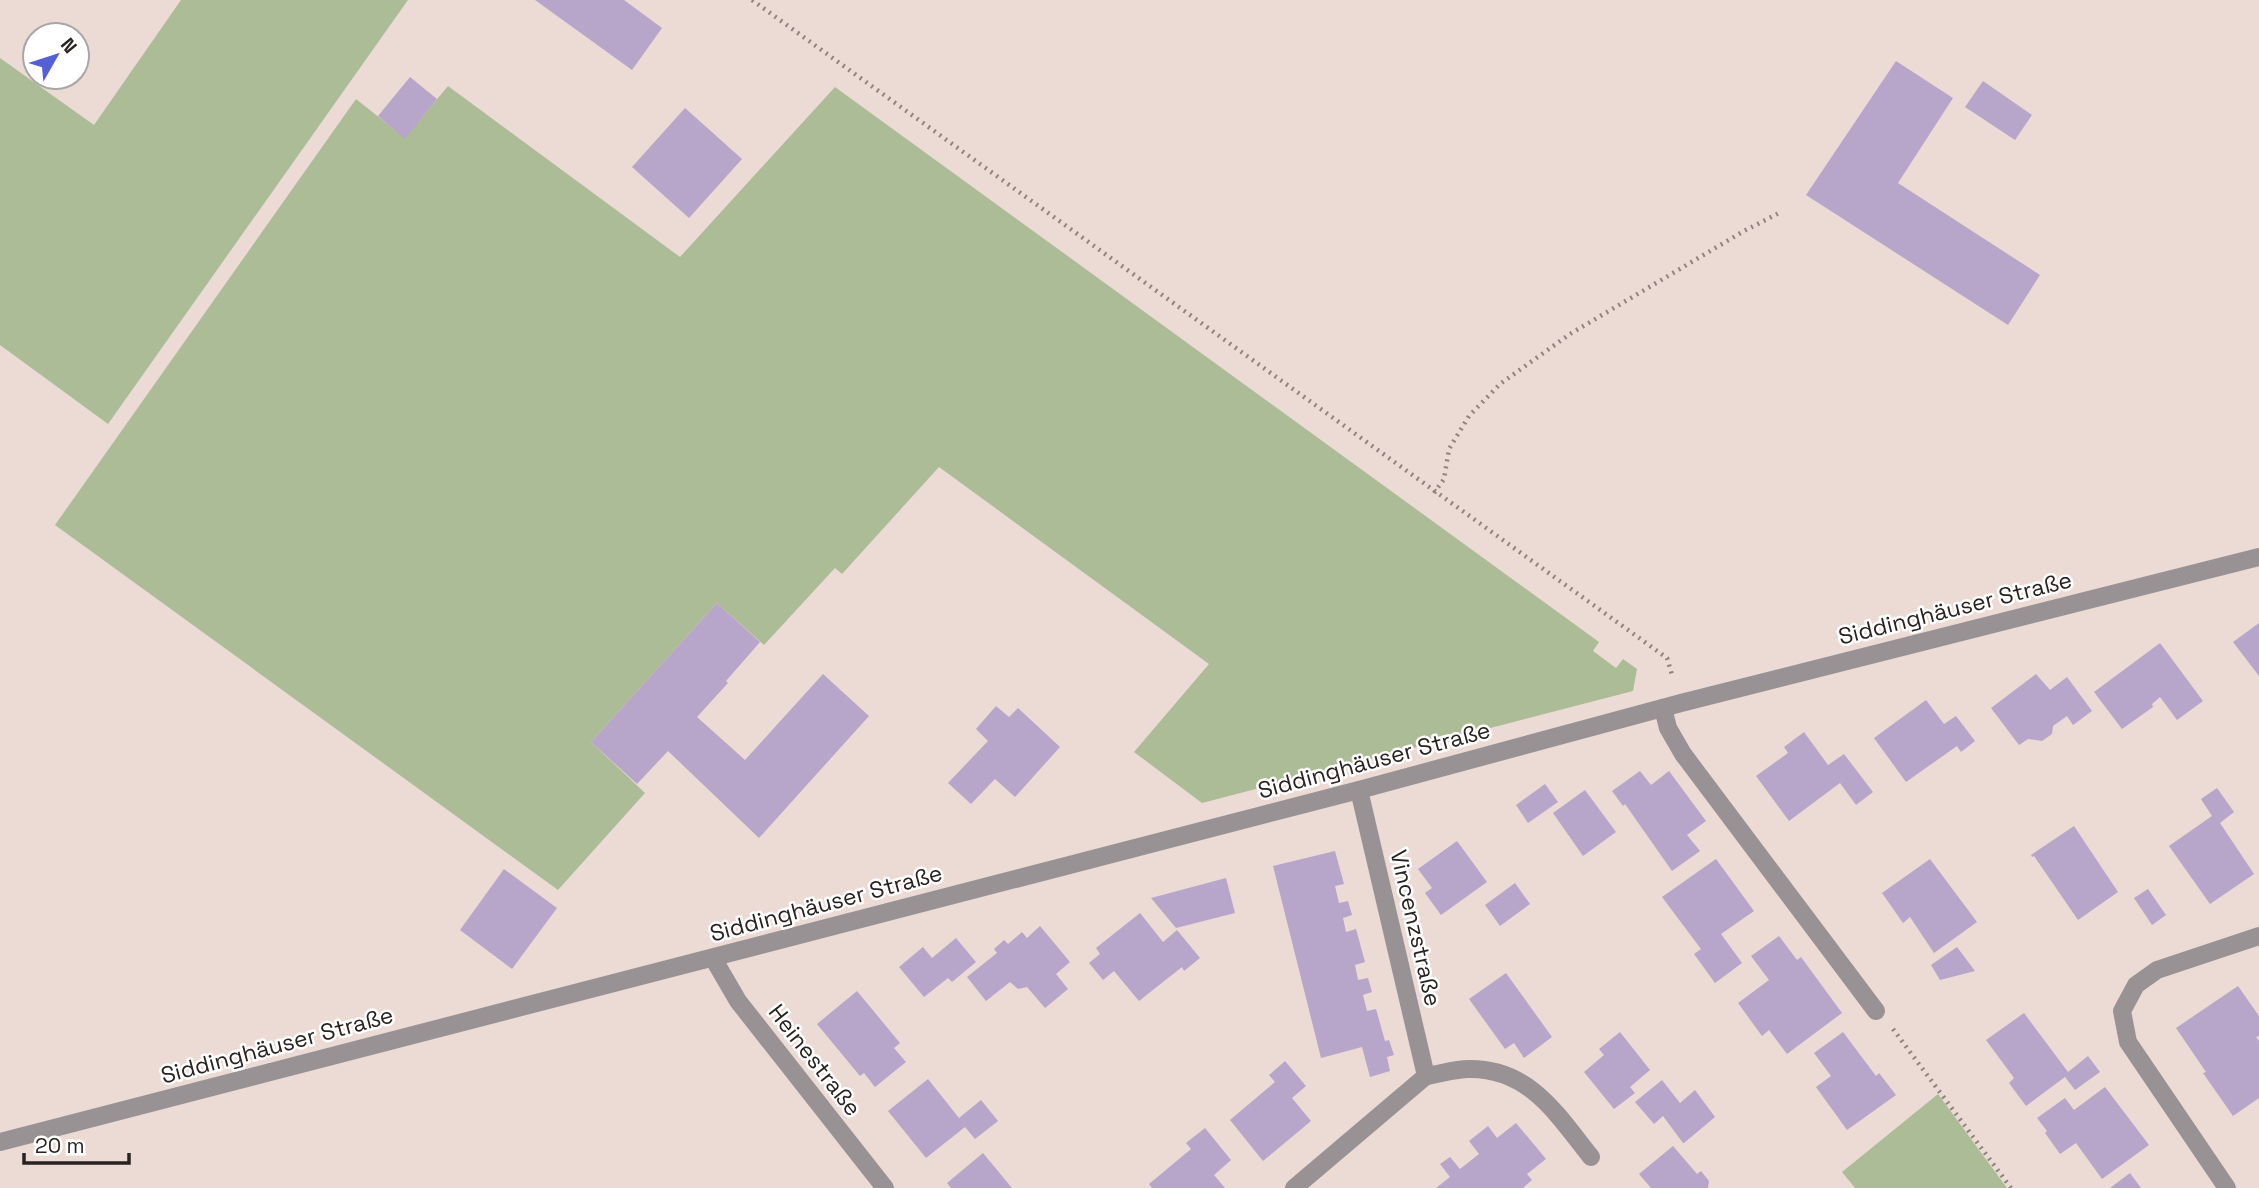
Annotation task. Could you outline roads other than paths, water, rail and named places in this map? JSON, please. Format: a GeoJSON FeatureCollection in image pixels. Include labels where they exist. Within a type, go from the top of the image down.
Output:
{"type":"FeatureCollection","features":[{"type":"Feature","properties":{"kind":"street","name":"Siddinghäuser Straße"},"geometry":{"type":"LineString","coordinates":[[0,1142],[1359,790],[1681,703],[2259,557]]}},
{"type":"Feature","properties":{"kind":"street"},"geometry":{"type":"LineString","coordinates":[[1663,708],[1668,728],[1683,754],[1876,1011]]}},
{"type":"Feature","properties":{"kind":"street","name":"Vincenzstraße"},"geometry":{"type":"LineString","coordinates":[[1359,790],[1426,1076]]}},
{"type":"Feature","properties":{"kind":"street"},"geometry":{"type":"LineString","coordinates":[[2227,1188],[2128,1042],[2122,1011],[2136,985],[2157,970],[2259,936]]}},
{"type":"Feature","properties":{"kind":"street","name":"Heinestraße"},"geometry":{"type":"LineString","coordinates":[[713,958],[738,1001],[886,1188]]}},
{"type":"Feature","properties":{"kind":"street"},"geometry":{"type":"LineString","coordinates":[[1294,1188],[1426,1076],[1469,1069],[1501,1073],[1526,1084],[1547,1103],[1591,1157]]}}]}
